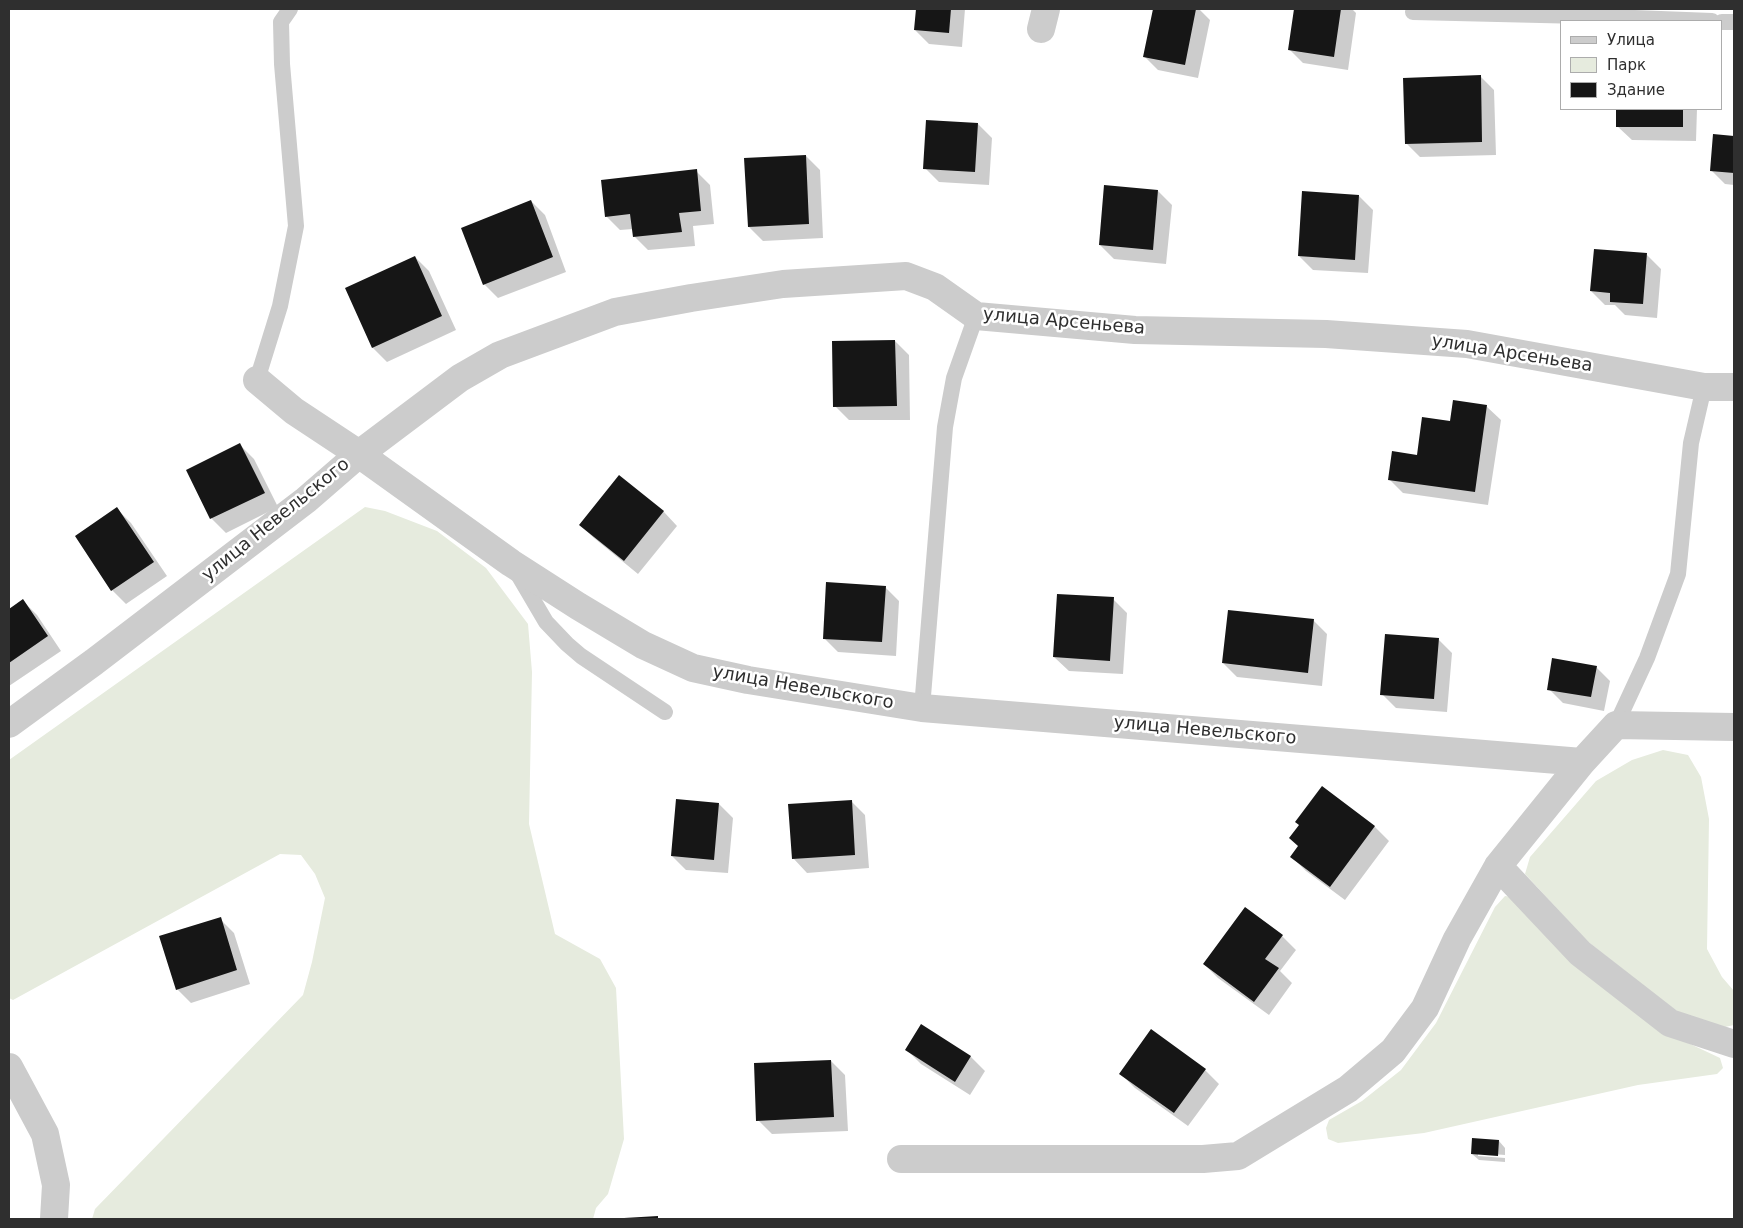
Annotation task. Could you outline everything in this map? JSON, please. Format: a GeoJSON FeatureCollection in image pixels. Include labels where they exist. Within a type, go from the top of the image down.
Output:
{"type":"FeatureCollection","features":[{"type":"Feature","properties":{"kind":"street","name":"улица Арсеньева"},"geometry":{"type":"LineString","coordinates":[[359,454],[460,378],[500,355],[615,312],[783,284],[906,276],[935,287],[976,316],[1135,330],[1326,334],[1467,344],[1704,387],[1734,387]]}},
{"type":"Feature","properties":{"kind":"street"},"geometry":{"type":"LineString","coordinates":[[256,380],[294,411],[359,454]]}},
{"type":"Feature","properties":{"kind":"street","name":"улица Невельского"},"geometry":{"type":"LineString","coordinates":[[9,724],[94,662],[298,506],[359,454],[511,563],[578,606],[643,645],[693,668],[748,680],[922,708],[1582,762]]}},
{"type":"Feature","properties":{"kind":"street"},"geometry":{"type":"LineString","coordinates":[[902,1159],[1203,1159],[1238,1156],[1348,1089],[1393,1051],[1425,1008],[1457,939],[1498,866],[1582,762],[1616,725],[1734,727]]}},
{"type":"Feature","properties":{"kind":"street"},"geometry":{"type":"LineString","coordinates":[[1498,866],[1580,953],[1670,1023],[1734,1044]]}},
{"type":"Feature","properties":{"kind":"street"},"geometry":{"type":"LineString","coordinates":[[9,1068],[45,1134],[56,1185],[54,1219]]}},
{"type":"Feature","properties":{"kind":"lane"},"geometry":{"type":"LineString","coordinates":[[256,380],[280,306],[296,226],[282,64],[281,22],[290,9]]}},
{"type":"Feature","properties":{"kind":"lane"},"geometry":{"type":"LineString","coordinates":[[1412,12],[1686,20]]}},
{"type":"Feature","properties":{"kind":"lane"},"geometry":{"type":"LineString","coordinates":[[922,708],[946,427],[954,378],[976,316]]}},
{"type":"Feature","properties":{"kind":"lane"},"geometry":{"type":"LineString","coordinates":[[1616,725],[1647,658],[1678,574],[1691,443],[1704,387]]}},
{"type":"Feature","properties":{"kind":"lane"},"geometry":{"type":"LineString","coordinates":[[511,563],[546,622],[567,644],[581,656],[665,712]]}},
{"type":"Feature","properties":{"kind":"green space"},"geometry":{"type":"Polygon","coordinates":[[[365,507],[385,511],[437,531],[486,568],[528,624],[532,672],[529,824],[555,934],[600,959],[616,988],[624,1139],[608,1194],[596,1208],[593,1219],[92,1219],[95,1209],[303,995],[325,898],[315,874],[301,855],[280,854],[13,1000],[9,998],[9,760],[365,507]]]}},
{"type":"Feature","properties":{"kind":"green space"},"geometry":{"type":"Polygon","coordinates":[[[1663,750],[1688,755],[1701,777],[1709,819],[1707,949],[1722,977],[1734,991],[1734,1025],[1725,1027],[1678,1012],[1587,941],[1525,874],[1530,857],[1596,781],[1632,760],[1663,750]]]}},
{"type":"Feature","properties":{"kind":"green space"},"geometry":{"type":"Polygon","coordinates":[[[1505,896],[1512,897],[1667,1033],[1720,1058],[1723,1068],[1717,1074],[1638,1085],[1424,1133],[1338,1143],[1328,1139],[1326,1128],[1329,1120],[1362,1101],[1401,1070],[1436,1023],[1495,907],[1505,896]]]}},
{"type":"Feature","properties":{"kind":"building"},"geometry":{"type":"Polygon","coordinates":[[[916,9],[951,9],[949,33],[914,30],[916,9]]]}},
{"type":"Feature","properties":{"kind":"building"},"geometry":{"type":"Polygon","coordinates":[[[1153,9],[1196,9],[1185,65],[1143,57],[1153,9]]]}},
{"type":"Feature","properties":{"kind":"building"},"geometry":{"type":"Polygon","coordinates":[[[1294,9],[1341,9],[1334,57],[1288,50],[1294,9]]]}},
{"type":"Feature","properties":{"kind":"building"},"geometry":{"type":"Polygon","coordinates":[[[1481,75],[1482,142],[1405,144],[1403,78],[1481,75]]]}},
{"type":"Feature","properties":{"kind":"building"},"geometry":{"type":"Polygon","coordinates":[[[1616,110],[1683,110],[1683,127],[1616,127],[1616,110]]]}},
{"type":"Feature","properties":{"kind":"building"},"geometry":{"type":"Polygon","coordinates":[[[926,120],[978,123],[975,172],[923,169],[926,120]]]}},
{"type":"Feature","properties":{"kind":"building"},"geometry":{"type":"Polygon","coordinates":[[[1713,134],[1734,136],[1734,173],[1710,171],[1713,134]]]}},
{"type":"Feature","properties":{"kind":"building"},"geometry":{"type":"Polygon","coordinates":[[[806,155],[809,224],[748,227],[744,158],[806,155]]]}},
{"type":"Feature","properties":{"kind":"building"},"geometry":{"type":"Polygon","coordinates":[[[697,169],[701,211],[679,213],[682,232],[633,237],[630,214],[605,217],[601,180],[697,169]]]}},
{"type":"Feature","properties":{"kind":"building"},"geometry":{"type":"Polygon","coordinates":[[[1104,185],[1158,190],[1153,250],[1099,245],[1104,185]]]}},
{"type":"Feature","properties":{"kind":"building"},"geometry":{"type":"Polygon","coordinates":[[[1302,191],[1359,195],[1355,260],[1298,256],[1302,191]]]}},
{"type":"Feature","properties":{"kind":"building"},"geometry":{"type":"Polygon","coordinates":[[[531,200],[553,257],[483,285],[461,228],[531,200]]]}},
{"type":"Feature","properties":{"kind":"building"},"geometry":{"type":"Polygon","coordinates":[[[1594,249],[1647,253],[1643,304],[1610,302],[1610,293],[1590,291],[1594,249]]]}},
{"type":"Feature","properties":{"kind":"building"},"geometry":{"type":"Polygon","coordinates":[[[415,256],[442,316],[372,348],[345,288],[415,256]]]}},
{"type":"Feature","properties":{"kind":"building"},"geometry":{"type":"Polygon","coordinates":[[[895,340],[897,406],[833,407],[832,341],[895,340]]]}},
{"type":"Feature","properties":{"kind":"building"},"geometry":{"type":"Polygon","coordinates":[[[1453,400],[1487,405],[1475,492],[1388,480],[1392,451],[1417,455],[1422,417],[1450,421],[1453,400]]]}},
{"type":"Feature","properties":{"kind":"building"},"geometry":{"type":"Polygon","coordinates":[[[240,443],[265,493],[210,519],[186,470],[240,443]]]}},
{"type":"Feature","properties":{"kind":"building"},"geometry":{"type":"Polygon","coordinates":[[[619,475],[664,511],[624,561],[579,525],[619,475]]]}},
{"type":"Feature","properties":{"kind":"building"},"geometry":{"type":"Polygon","coordinates":[[[117,507],[154,562],[111,591],[75,536],[117,507]]]}},
{"type":"Feature","properties":{"kind":"building"},"geometry":{"type":"Polygon","coordinates":[[[826,582],[886,586],[882,642],[823,639],[826,582]]]}},
{"type":"Feature","properties":{"kind":"building"},"geometry":{"type":"Polygon","coordinates":[[[1057,594],[1114,597],[1110,661],[1053,657],[1057,594]]]}},
{"type":"Feature","properties":{"kind":"building"},"geometry":{"type":"Polygon","coordinates":[[[23,599],[48,636],[9,663],[9,609],[23,599]]]}},
{"type":"Feature","properties":{"kind":"building"},"geometry":{"type":"Polygon","coordinates":[[[1228,610],[1314,619],[1308,673],[1222,663],[1228,610]]]}},
{"type":"Feature","properties":{"kind":"building"},"geometry":{"type":"Polygon","coordinates":[[[1385,634],[1439,638],[1434,699],[1380,695],[1385,634]]]}},
{"type":"Feature","properties":{"kind":"building"},"geometry":{"type":"Polygon","coordinates":[[[1552,658],[1597,666],[1591,697],[1547,690],[1552,658]]]}},
{"type":"Feature","properties":{"kind":"building"},"geometry":{"type":"Polygon","coordinates":[[[1322,786],[1375,826],[1330,887],[1290,857],[1298,846],[1289,838],[1299,825],[1295,822],[1322,786]]]}},
{"type":"Feature","properties":{"kind":"building"},"geometry":{"type":"Polygon","coordinates":[[[676,799],[719,803],[714,860],[671,856],[676,799]]]}},
{"type":"Feature","properties":{"kind":"building"},"geometry":{"type":"Polygon","coordinates":[[[852,800],[855,855],[792,859],[788,804],[852,800]]]}},
{"type":"Feature","properties":{"kind":"building"},"geometry":{"type":"Polygon","coordinates":[[[1245,907],[1283,935],[1265,959],[1279,968],[1254,1002],[1203,964],[1245,907]]]}},
{"type":"Feature","properties":{"kind":"building"},"geometry":{"type":"Polygon","coordinates":[[[221,917],[237,970],[176,990],[159,936],[221,917]]]}},
{"type":"Feature","properties":{"kind":"building"},"geometry":{"type":"Polygon","coordinates":[[[921,1024],[971,1056],[955,1082],[905,1050],[921,1024]]]}},
{"type":"Feature","properties":{"kind":"building"},"geometry":{"type":"Polygon","coordinates":[[[1151,1029],[1206,1069],[1174,1113],[1119,1074],[1151,1029]]]}},
{"type":"Feature","properties":{"kind":"building"},"geometry":{"type":"Polygon","coordinates":[[[831,1060],[834,1117],[756,1121],[754,1063],[831,1060]]]}},
{"type":"Feature","properties":{"kind":"building"},"geometry":{"type":"Polygon","coordinates":[[[1472,1138],[1499,1140],[1498,1156],[1471,1154],[1472,1138]]]}},
{"type":"Feature","properties":{"kind":"building"},"geometry":{"type":"Polygon","coordinates":[[[658,1216],[658,1219],[624,1219],[624,1218],[658,1216]]]}}]}
